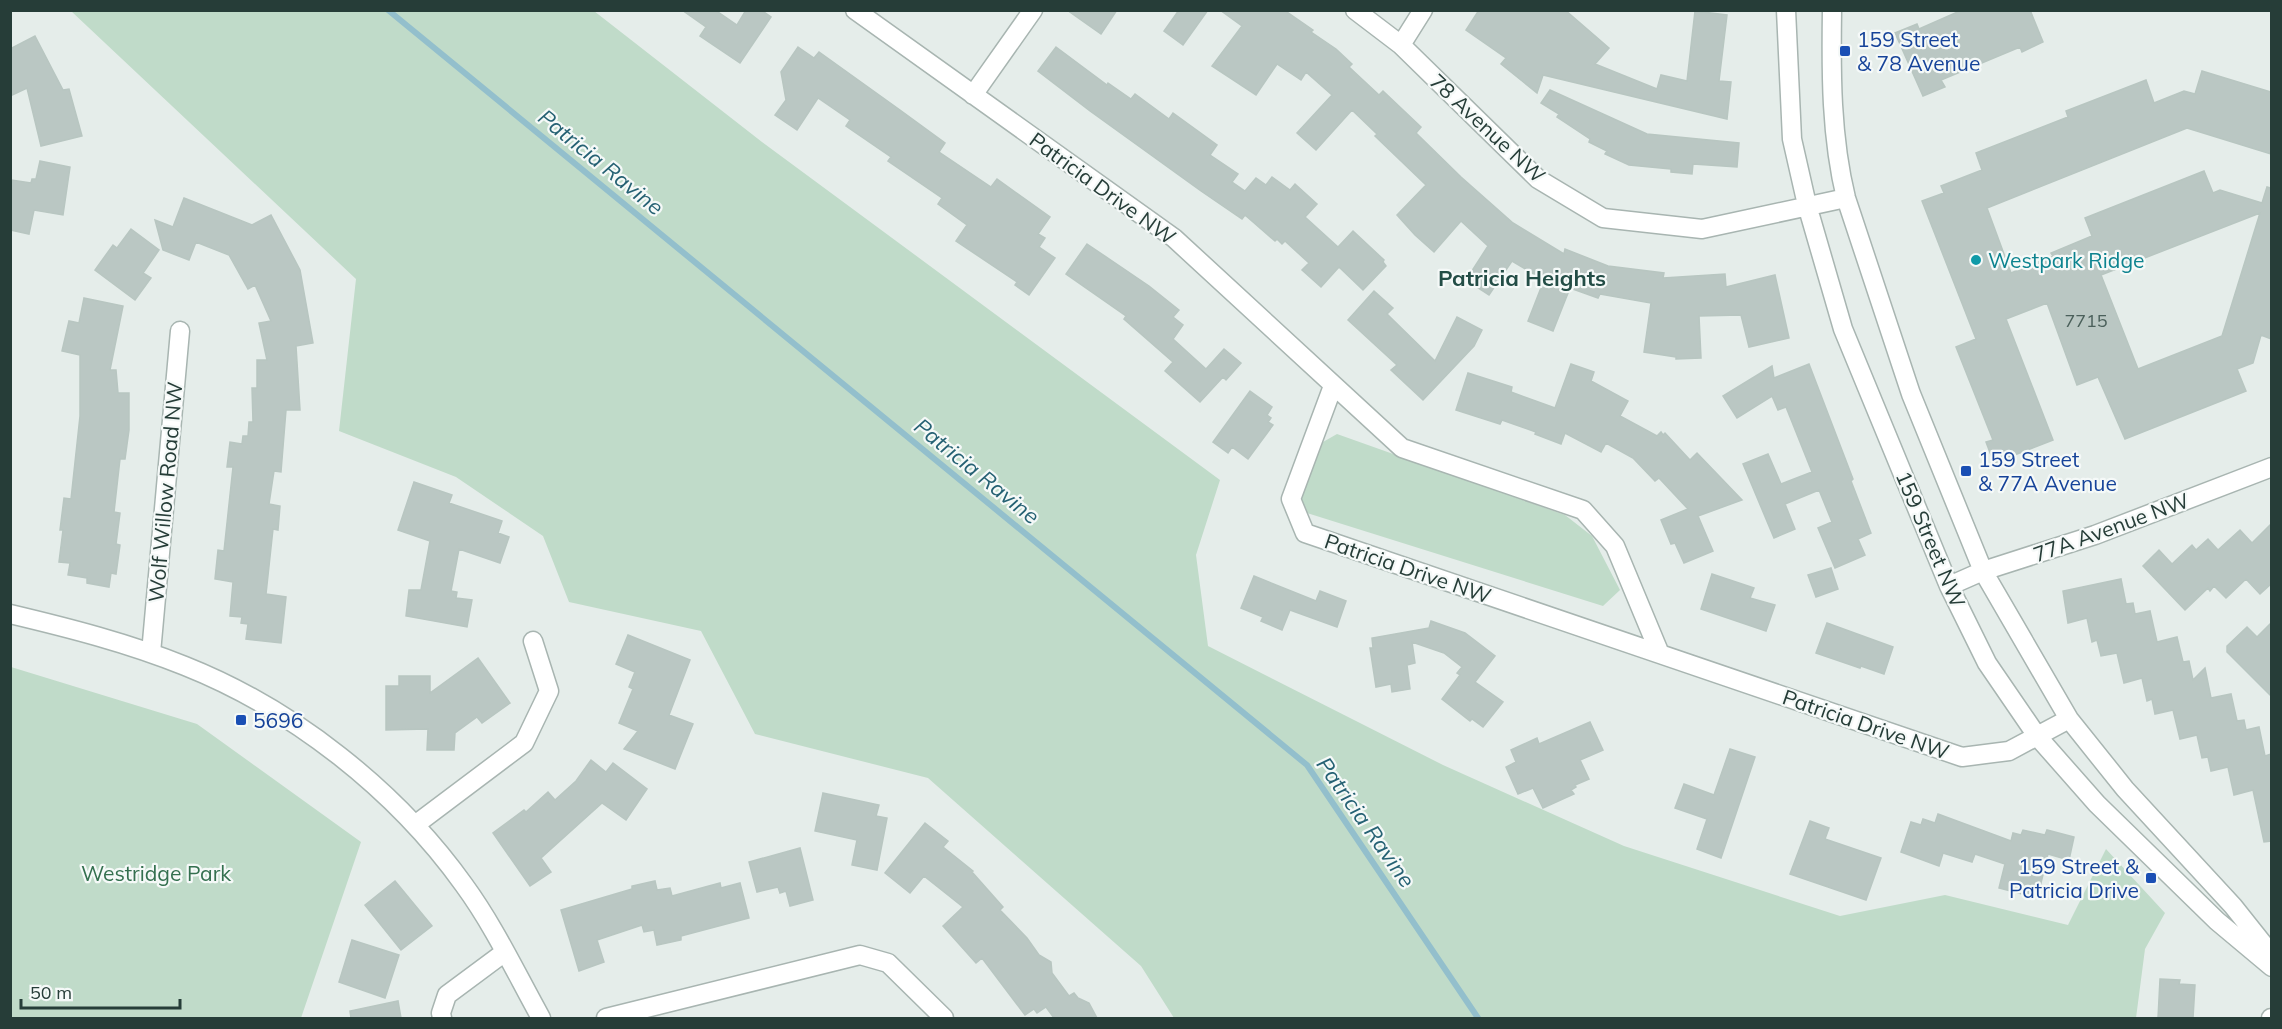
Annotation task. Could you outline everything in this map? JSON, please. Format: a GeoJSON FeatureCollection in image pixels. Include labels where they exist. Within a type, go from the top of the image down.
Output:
{"type":"FeatureCollection","features":[{"type":"Feature","properties":{"kind":"street","name":"Patricia Drive NW"},"geometry":{"type":"LineString","coordinates":[[855,10],[1174,238],[1401,448],[1582,510],[1615,546],[1660,654]]}},
{"type":"Feature","properties":{"kind":"street"},"geometry":{"type":"LineString","coordinates":[[973,95],[1033,10]]}},
{"type":"Feature","properties":{"kind":"street","name":"78 Avenue NW"},"geometry":{"type":"LineString","coordinates":[[1355,10],[1401,45],[1538,180],[1603,218],[1702,230],[1846,198]]}},
{"type":"Feature","properties":{"kind":"street"},"geometry":{"type":"LineString","coordinates":[[1401,45],[1423,10]]}},
{"type":"Feature","properties":{"kind":"street","name":"159 Street NW"},"geometry":{"type":"LineString","coordinates":[[1786,10],[1792,139],[1807,205],[1843,329],[1949,586],[1987,663],[2037,736],[2120,828],[2217,921],[2271,967]]}},
{"type":"Feature","properties":{"kind":"street","name":"159 Street NW"},"geometry":{"type":"LineString","coordinates":[[1832,10],[1832,74],[1838,164],[1846,198],[1911,394],[1983,571],[2069,719],[2126,789],[2234,906],[2271,955]]}},
{"type":"Feature","properties":{"kind":"street","name":"Wolf Willow Road NW"},"geometry":{"type":"LineString","coordinates":[[151,653],[180,331]]}},
{"type":"Feature","properties":{"kind":"street","name":"Patricia Drive NW"},"geometry":{"type":"LineString","coordinates":[[1334,386],[1291,499],[1305,533],[1962,757],[2009,752],[2069,719]]}},
{"type":"Feature","properties":{"kind":"street","name":"77A Avenue NW"},"geometry":{"type":"LineString","coordinates":[[1949,586],[1983,571],[2095,535],[2271,467]]}},
{"type":"Feature","properties":{"kind":"street"},"geometry":{"type":"LineString","coordinates":[[10,614],[102,637],[151,653],[218,680],[281,715],[351,766],[415,825],[464,885],[505,952],[541,1018]]}},
{"type":"Feature","properties":{"kind":"street"},"geometry":{"type":"LineString","coordinates":[[415,825],[524,744],[549,691],[533,640]]}},
{"type":"Feature","properties":{"kind":"street"},"geometry":{"type":"LineString","coordinates":[[442,1018],[441,1013],[447,995],[505,952]]}},
{"type":"Feature","properties":{"kind":"street"},"geometry":{"type":"LineString","coordinates":[[606,1018],[860,955],[888,963],[944,1018]]}},
{"type":"Feature","properties":{"kind":"green space"},"geometry":{"type":"Polygon","coordinates":[[[71,11],[594,11],[762,142],[1220,480],[1196,555],[1208,646],[1443,765],[1624,846],[1840,916],[1945,895],[2068,925],[2106,849],[2165,913],[2145,949],[2136,1018],[1174,1018],[1141,966],[928,778],[755,734],[701,631],[569,602],[543,536],[456,477],[339,431],[356,279],[71,11]]]}},
{"type":"Feature","properties":{"kind":"green space"},"geometry":{"type":"Polygon","coordinates":[[[1337,434],[1565,515],[1592,536],[1620,590],[1603,606],[1307,513],[1299,495],[1323,442],[1337,434]]]}},
{"type":"Feature","properties":{"kind":"green space","name":"Westridge Park"},"geometry":{"type":"Polygon","coordinates":[[[11,667],[197,724],[361,842],[301,1018],[11,1018],[11,667]]]}},
{"type":"Feature","properties":{"kind":"building"},"geometry":{"type":"Polygon","coordinates":[[[682,10],[715,10],[737,25],[746,10],[761,10],[771,17],[740,63],[700,36],[706,27],[682,10]]]}},
{"type":"Feature","properties":{"kind":"building"},"geometry":{"type":"Polygon","coordinates":[[[1067,10],[1117,10],[1101,34],[1067,10]]]}},
{"type":"Feature","properties":{"kind":"building"},"geometry":{"type":"Polygon","coordinates":[[[1179,10],[1208,10],[1183,45],[1164,31],[1179,10]]]}},
{"type":"Feature","properties":{"kind":"building"},"geometry":{"type":"Polygon","coordinates":[[[1220,10],[1284,10],[1313,30],[1311,32],[1336,49],[1352,64],[1349,67],[1379,95],[1383,91],[1421,127],[1416,133],[1461,177],[1513,223],[1564,254],[1565,249],[1608,266],[1664,273],[1663,278],[1725,274],[1726,287],[1775,275],[1789,338],[1749,347],[1741,315],[1699,316],[1701,358],[1676,359],[1676,357],[1644,352],[1651,303],[1600,294],[1598,298],[1570,288],[1553,331],[1528,321],[1544,280],[1512,261],[1489,295],[1466,280],[1488,246],[1461,221],[1434,252],[1397,215],[1426,185],[1375,136],[1377,134],[1352,110],[1316,150],[1297,133],[1332,95],[1306,72],[1301,80],[1277,64],[1256,95],[1212,66],[1242,26],[1220,10]]]}},
{"type":"Feature","properties":{"kind":"building"},"geometry":{"type":"Polygon","coordinates":[[[1479,10],[1565,10],[1609,48],[1595,64],[1657,89],[1661,75],[1687,81],[1695,11],[1727,15],[1719,81],[1731,82],[1727,119],[1543,75],[1537,93],[1501,64],[1506,58],[1466,30],[1479,10]]]}},
{"type":"Feature","properties":{"kind":"building"},"geometry":{"type":"Polygon","coordinates":[[[1962,10],[2030,10],[2043,42],[2022,52],[2020,47],[1941,80],[1945,87],[1923,96],[1895,33],[1917,24],[1919,29],[1962,10]]]}},
{"type":"Feature","properties":{"kind":"building"},"geometry":{"type":"Polygon","coordinates":[[[35,36],[63,90],[69,89],[82,136],[41,146],[27,88],[10,96],[10,49],[35,36]]]}},
{"type":"Feature","properties":{"kind":"building"},"geometry":{"type":"Polygon","coordinates":[[[798,47],[814,58],[819,52],[945,143],[939,152],[991,187],[997,179],[1050,217],[1038,234],[1045,238],[1039,247],[1055,258],[1029,295],[1015,285],[1017,282],[956,241],[967,225],[938,204],[942,198],[888,161],[891,157],[846,126],[850,120],[818,98],[797,130],[775,115],[786,100],[781,72],[798,47]]]}},
{"type":"Feature","properties":{"kind":"building"},"geometry":{"type":"Polygon","coordinates":[[[1056,47],[1107,85],[1108,83],[1131,99],[1135,94],[1169,119],[1173,113],[1217,145],[1210,155],[1238,174],[1232,182],[1245,191],[1256,178],[1266,185],[1272,177],[1290,190],[1295,184],[1317,204],[1305,217],[1338,247],[1353,231],[1384,260],[1386,266],[1363,290],[1339,267],[1321,287],[1302,270],[1309,263],[1285,241],[1282,244],[1277,239],[1275,241],[1245,215],[1242,219],[1201,191],[1038,71],[1056,47]]]}},
{"type":"Feature","properties":{"kind":"building"},"geometry":{"type":"Polygon","coordinates":[[[2202,71],[2271,92],[2271,154],[2187,128],[1987,208],[2011,273],[2053,256],[2051,253],[2092,236],[2085,218],[2204,171],[2213,193],[2220,190],[2262,203],[2267,187],[2271,188],[2271,339],[2261,335],[2253,363],[2237,369],[2246,391],[2125,439],[2098,377],[2077,385],[2047,303],[2006,319],[2053,440],[1994,463],[1986,442],[1993,440],[1956,347],[1976,339],[1922,201],[1944,193],[1941,186],[1982,170],[1976,153],[2068,117],[2066,111],[2146,80],[2154,103],[2184,91],[2195,94],[2202,71]],[[2260,213],[2101,275],[2138,369],[2222,336],[2260,213]]]}},
{"type":"Feature","properties":{"kind":"building"},"geometry":{"type":"Polygon","coordinates":[[[1550,90],[1647,134],[1739,143],[1737,167],[1693,164],[1692,174],[1671,172],[1671,169],[1629,165],[1605,154],[1607,151],[1589,142],[1590,139],[1557,117],[1559,114],[1541,103],[1550,90]]]}},
{"type":"Feature","properties":{"kind":"building"},"geometry":{"type":"Polygon","coordinates":[[[40,161],[70,167],[63,215],[34,210],[29,234],[10,230],[12,180],[31,183],[32,179],[36,179],[40,161]]]}},
{"type":"Feature","properties":{"kind":"building"},"geometry":{"type":"Polygon","coordinates":[[[184,198],[252,225],[271,215],[300,270],[313,343],[296,346],[300,410],[286,410],[281,472],[274,471],[269,504],[280,506],[278,530],[273,529],[266,594],[286,597],[281,643],[246,639],[248,624],[241,623],[242,617],[230,616],[233,582],[215,579],[218,550],[224,551],[233,467],[227,467],[230,442],[242,444],[243,436],[248,436],[249,422],[253,422],[252,388],[257,388],[257,360],[267,360],[259,323],[271,321],[255,285],[248,289],[229,255],[196,242],[189,260],[163,250],[155,220],[173,227],[184,198]]]}},
{"type":"Feature","properties":{"kind":"building"},"geometry":{"type":"Polygon","coordinates":[[[131,229],[159,250],[143,273],[151,278],[135,300],[95,270],[113,245],[117,248],[131,229]]]}},
{"type":"Feature","properties":{"kind":"building"},"geometry":{"type":"Polygon","coordinates":[[[1087,244],[1149,286],[1179,310],[1173,317],[1183,325],[1173,339],[1206,369],[1224,349],[1241,363],[1226,380],[1223,377],[1200,402],[1165,371],[1173,362],[1124,319],[1126,316],[1066,274],[1087,244]]]}},
{"type":"Feature","properties":{"kind":"building"},"geometry":{"type":"Polygon","coordinates":[[[1374,291],[1393,308],[1387,314],[1435,361],[1457,317],[1482,330],[1474,346],[1423,400],[1391,370],[1397,365],[1348,320],[1374,291]]]}},
{"type":"Feature","properties":{"kind":"building"},"geometry":{"type":"Polygon","coordinates":[[[84,298],[123,306],[110,370],[116,370],[118,393],[129,393],[129,430],[125,459],[120,459],[114,512],[120,513],[116,544],[120,545],[116,574],[111,573],[109,587],[87,583],[87,578],[68,575],[70,563],[59,562],[64,498],[71,499],[80,416],[80,355],[62,351],[69,321],[79,323],[84,298]]]}},
{"type":"Feature","properties":{"kind":"building"},"geometry":{"type":"Polygon","coordinates":[[[1571,364],[1594,372],[1591,381],[1628,401],[1620,416],[1657,436],[1661,432],[1663,435],[1665,433],[1690,460],[1697,453],[1742,500],[1698,516],[1713,551],[1684,563],[1675,543],[1671,544],[1661,520],[1688,509],[1659,478],[1655,481],[1633,458],[1606,443],[1601,452],[1565,433],[1561,444],[1502,420],[1500,424],[1456,410],[1468,373],[1512,387],[1511,392],[1555,408],[1571,364]]]}},
{"type":"Feature","properties":{"kind":"building"},"geometry":{"type":"Polygon","coordinates":[[[1809,364],[1871,533],[1858,539],[1865,555],[1835,568],[1818,528],[1832,522],[1819,490],[1785,504],[1795,529],[1774,538],[1743,464],[1768,454],[1781,484],[1812,472],[1786,407],[1778,410],[1772,396],[1737,418],[1723,396],[1772,366],[1774,378],[1809,364]]]}},
{"type":"Feature","properties":{"kind":"building"},"geometry":{"type":"Polygon","coordinates":[[[1250,391],[1272,407],[1267,415],[1271,418],[1268,422],[1273,425],[1248,459],[1232,447],[1228,453],[1213,442],[1250,391]]]}},
{"type":"Feature","properties":{"kind":"building"},"geometry":{"type":"Polygon","coordinates":[[[414,482],[452,495],[449,503],[502,521],[498,533],[509,537],[500,563],[459,549],[451,591],[457,592],[456,598],[472,600],[467,627],[406,616],[409,590],[421,590],[430,541],[398,530],[414,482]]]}},
{"type":"Feature","properties":{"kind":"building"},"geometry":{"type":"Polygon","coordinates":[[[2271,524],[2271,584],[2260,594],[2246,579],[2226,598],[2214,586],[2210,591],[2208,588],[2185,610],[2143,566],[2159,550],[2172,564],[2192,545],[2196,550],[2208,539],[2218,550],[2240,530],[2252,543],[2271,524]]]}},
{"type":"Feature","properties":{"kind":"building"},"geometry":{"type":"Polygon","coordinates":[[[1831,568],[1838,589],[1816,597],[1808,575],[1831,568]]]}},
{"type":"Feature","properties":{"kind":"building"},"geometry":{"type":"Polygon","coordinates":[[[1712,574],[1754,588],[1750,598],[1775,605],[1766,631],[1701,609],[1712,574]]]}},
{"type":"Feature","properties":{"kind":"building"},"geometry":{"type":"Polygon","coordinates":[[[1254,576],[1316,601],[1320,591],[1346,601],[1337,627],[1290,610],[1282,630],[1261,621],[1263,617],[1241,608],[1254,576]]]}},
{"type":"Feature","properties":{"kind":"building"},"geometry":{"type":"Polygon","coordinates":[[[2121,579],[2126,604],[2133,603],[2135,614],[2150,611],[2157,642],[2177,637],[2183,662],[2189,661],[2193,680],[2205,668],[2211,698],[2231,694],[2237,721],[2244,720],[2246,730],[2259,727],[2265,756],[2271,754],[2271,841],[2264,842],[2253,790],[2234,795],[2228,767],[2211,771],[2208,757],[2202,758],[2197,735],[2180,739],[2173,710],[2155,714],[2152,699],[2147,701],[2142,678],[2124,683],[2117,653],[2101,656],[2097,640],[2092,642],[2087,618],[2068,623],[2063,591],[2121,579]]]}},
{"type":"Feature","properties":{"kind":"building"},"geometry":{"type":"Polygon","coordinates":[[[1431,621],[1465,633],[1495,656],[1475,682],[1503,702],[1483,727],[1472,719],[1470,721],[1442,699],[1460,675],[1457,673],[1462,667],[1444,653],[1412,642],[1415,663],[1407,665],[1410,689],[1392,692],[1391,684],[1376,687],[1370,648],[1373,648],[1372,638],[1429,628],[1431,621]]]}},
{"type":"Feature","properties":{"kind":"building"},"geometry":{"type":"Polygon","coordinates":[[[1827,623],[1893,647],[1884,674],[1816,653],[1827,623]]]}},
{"type":"Feature","properties":{"kind":"building"},"geometry":{"type":"Polygon","coordinates":[[[2271,623],[2271,696],[2227,652],[2227,646],[2247,627],[2257,637],[2271,623]]]}},
{"type":"Feature","properties":{"kind":"building"},"geometry":{"type":"Polygon","coordinates":[[[628,635],[690,660],[669,715],[693,724],[675,769],[624,749],[638,731],[619,723],[633,689],[629,687],[635,672],[616,664],[628,635]]]}},
{"type":"Feature","properties":{"kind":"building"},"geometry":{"type":"Polygon","coordinates":[[[478,658],[510,703],[482,723],[477,717],[455,733],[454,750],[427,750],[428,729],[386,730],[386,686],[399,686],[399,676],[430,676],[430,693],[478,658]]]}},
{"type":"Feature","properties":{"kind":"building"},"geometry":{"type":"Polygon","coordinates":[[[1590,722],[1603,750],[1580,760],[1589,779],[1575,785],[1576,787],[1571,790],[1574,794],[1543,808],[1533,788],[1518,794],[1506,767],[1516,762],[1511,750],[1537,738],[1539,744],[1590,722]]]}},
{"type":"Feature","properties":{"kind":"building"},"geometry":{"type":"Polygon","coordinates":[[[1730,749],[1755,757],[1721,858],[1697,849],[1707,819],[1675,808],[1684,784],[1714,795],[1730,749]]]}},
{"type":"Feature","properties":{"kind":"building"},"geometry":{"type":"Polygon","coordinates":[[[591,760],[606,772],[613,763],[647,789],[626,820],[602,803],[541,858],[551,872],[530,886],[493,833],[524,810],[526,812],[548,792],[555,800],[576,781],[591,760]]]}},
{"type":"Feature","properties":{"kind":"building"},"geometry":{"type":"Polygon","coordinates":[[[823,793],[879,805],[876,816],[887,818],[877,870],[852,865],[857,840],[815,831],[823,793]]]}},
{"type":"Feature","properties":{"kind":"building"},"geometry":{"type":"Polygon","coordinates":[[[1938,814],[2011,841],[2013,833],[2021,835],[2023,830],[2045,835],[2047,830],[2074,837],[2069,860],[2048,854],[2040,887],[2033,885],[2030,896],[1999,888],[2005,864],[1975,854],[1972,862],[1943,853],[1939,866],[1901,852],[1911,822],[1921,825],[1923,819],[1935,823],[1938,814]]]}},
{"type":"Feature","properties":{"kind":"building"},"geometry":{"type":"Polygon","coordinates":[[[1810,821],[1829,828],[1825,839],[1881,858],[1866,900],[1790,874],[1810,821]]]}},
{"type":"Feature","properties":{"kind":"building"},"geometry":{"type":"Polygon","coordinates":[[[925,823],[948,841],[943,847],[973,871],[1003,907],[1000,910],[1027,938],[1039,955],[1051,962],[1052,973],[1069,996],[1074,993],[1078,998],[1089,1003],[1097,1018],[1054,1018],[1046,1007],[1037,1013],[1034,1009],[1025,1015],[982,958],[976,963],[943,926],[963,907],[924,876],[910,893],[885,873],[925,823]]]}},
{"type":"Feature","properties":{"kind":"building"},"geometry":{"type":"Polygon","coordinates":[[[800,848],[813,900],[790,906],[786,891],[780,893],[778,887],[757,892],[749,862],[800,848]]]}},
{"type":"Feature","properties":{"kind":"building"},"geometry":{"type":"Polygon","coordinates":[[[395,881],[432,926],[401,950],[365,905],[395,881]]]}},
{"type":"Feature","properties":{"kind":"building"},"geometry":{"type":"Polygon","coordinates":[[[655,881],[657,890],[670,888],[672,896],[720,883],[721,888],[740,883],[749,918],[681,936],[681,940],[657,945],[654,930],[644,932],[642,925],[597,940],[604,962],[579,971],[561,910],[632,889],[632,886],[655,881]]]}},
{"type":"Feature","properties":{"kind":"building"},"geometry":{"type":"Polygon","coordinates":[[[352,940],[399,955],[385,998],[339,982],[352,940]]]}},
{"type":"Feature","properties":{"kind":"building"},"geometry":{"type":"Polygon","coordinates":[[[2160,979],[2180,980],[2179,984],[2195,985],[2193,1018],[2158,1018],[2160,979]]]}},
{"type":"Feature","properties":{"kind":"building"},"geometry":{"type":"Polygon","coordinates":[[[398,1001],[401,1018],[351,1018],[350,1011],[398,1001]]]}},
{"type":"Feature","properties":{"kind":"waterway","name":"Patricia Ravine"},"geometry":{"type":"LineString","coordinates":[[388,10],[1307,765],[1478,1018]]}},
{"type":"Feature","properties":{"kind":"place","name":"159 Street & 78 Avenue"},"geometry":{"type":"Point","coordinates":[1845,51]}},
{"type":"Feature","properties":{"kind":"place","name":"Westpark Ridge"},"geometry":{"type":"Point","coordinates":[1976,260]}},
{"type":"Feature","properties":{"kind":"place","name":"159 Street & 77A Avenue"},"geometry":{"type":"Point","coordinates":[1966,471]}},
{"type":"Feature","properties":{"kind":"place","name":"5696"},"geometry":{"type":"Point","coordinates":[241,720]}},
{"type":"Feature","properties":{"kind":"place","name":"159 Street & Patricia Drive"},"geometry":{"type":"Point","coordinates":[2151,878]}},
{"type":"Feature","properties":{"kind":"district","name":"Patricia Heights"},"geometry":{"type":"Point","coordinates":[1522,278]}}]}
